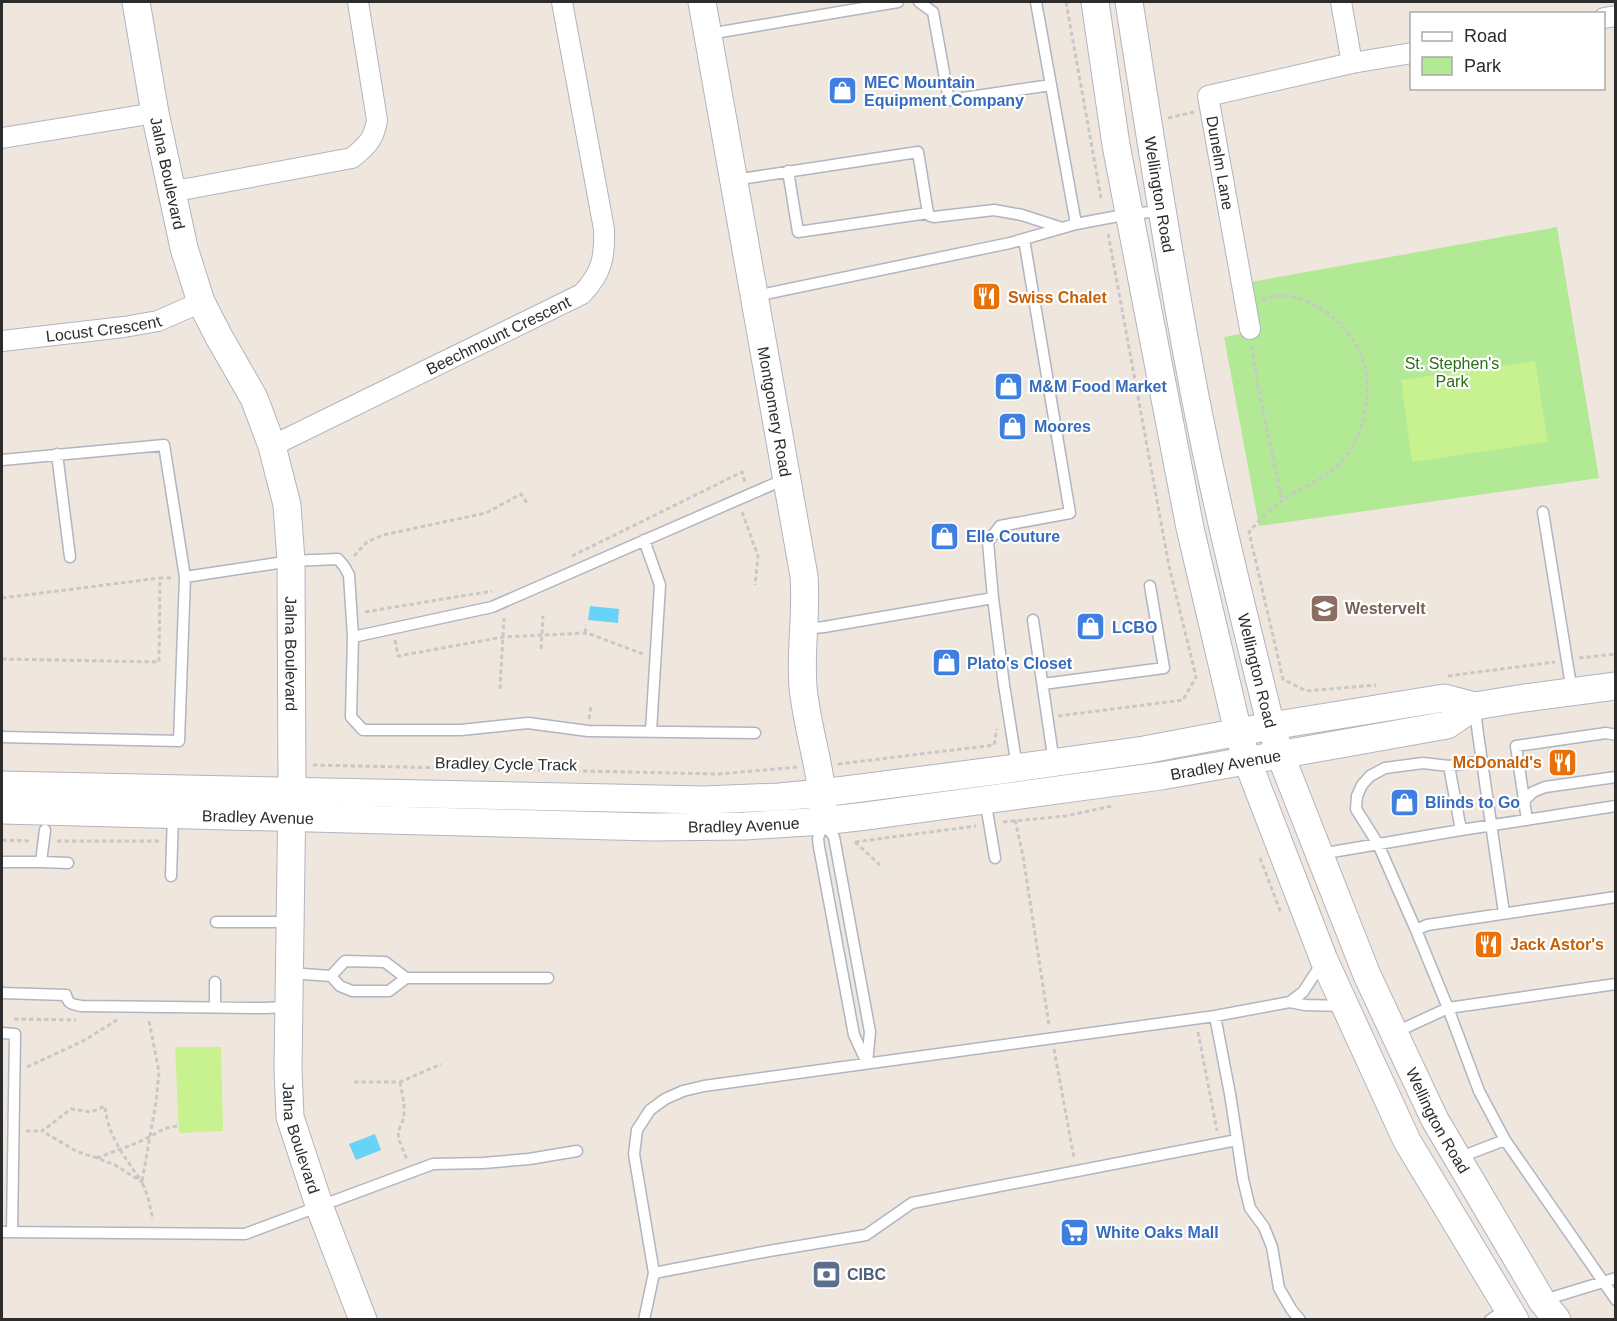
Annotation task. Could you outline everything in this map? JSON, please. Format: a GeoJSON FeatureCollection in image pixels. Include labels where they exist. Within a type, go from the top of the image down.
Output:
{"type":"FeatureCollection","features":[{"type":"Feature","properties":{"kind":"main road","name":"Jalna Boulevard"},"geometry":{"type":"LineString","coordinates":[[136,2],[184,248],[201,302],[254,398],[272,446],[287,505],[291,561],[292,791],[288,1069],[290,1117],[320,1208],[363,1320]]}},
{"type":"Feature","properties":{"kind":"main road","name":"Montgomery Road"},"geometry":{"type":"LineString","coordinates":[[702,2],[804,576],[806,601],[802,676],[804,697],[824,771],[823,821]]}},
{"type":"Feature","properties":{"kind":"main road","name":"Wellington Road"},"geometry":{"type":"LineString","coordinates":[[1095,2],[1116,145],[1190,528],[1247,760],[1324,960],[1407,1141],[1504,1316]]}},
{"type":"Feature","properties":{"kind":"main road","name":"Wellington Road"},"geometry":{"type":"LineString","coordinates":[[1129,2],[1161,211],[1189,366],[1222,525],[1271,726],[1367,975],[1435,1120],[1544,1303]]}},
{"type":"Feature","properties":{"kind":"main road","name":"Bradley Avenue"},"geometry":{"type":"LineString","coordinates":[[2,785],[704,800],[779,797],[824,771],[1009,769],[1144,750],[1271,726],[1444,698],[1475,706],[1616,686]]}},
{"type":"Feature","properties":{"kind":"main road","name":"Bradley Avenue"},"geometry":{"type":"LineString","coordinates":[[2,810],[674,827],[745,826],[987,811],[1105,784],[1447,725],[1475,706]]}},
{"type":"Feature","properties":{"kind":"main road"},"geometry":{"type":"LineString","coordinates":[[1504,1316],[1544,1303]]}},
{"type":"Feature","properties":{"kind":"street"},"geometry":{"type":"LineString","coordinates":[[172,191],[352,158],[366,147],[375,132],[377,120],[358,2]]}},
{"type":"Feature","properties":{"kind":"street","name":"Beechmount Crescent"},"geometry":{"type":"LineString","coordinates":[[272,446],[582,294],[593,282],[602,264],[604,229],[562,2]]}},
{"type":"Feature","properties":{"kind":"street"},"geometry":{"type":"LineString","coordinates":[[1341,2],[1352,63]]}},
{"type":"Feature","properties":{"kind":"street","name":"Dunelm Lane"},"geometry":{"type":"LineString","coordinates":[[1250,329],[1208,96],[1352,63],[1410,53]]}},
{"type":"Feature","properties":{"kind":"street"},"geometry":{"type":"LineString","coordinates":[[2,138],[156,113]]}},
{"type":"Feature","properties":{"kind":"street","name":"Locust Crescent"},"geometry":{"type":"LineString","coordinates":[[2,341],[158,321],[201,302]]}},
{"type":"Feature","properties":{"kind":"lane"},"geometry":{"type":"LineString","coordinates":[[708,34],[898,2]]}},
{"type":"Feature","properties":{"kind":"lane"},"geometry":{"type":"LineString","coordinates":[[919,2],[933,12],[949,100],[1051,85]]}},
{"type":"Feature","properties":{"kind":"lane"},"geometry":{"type":"LineString","coordinates":[[1036,2],[1076,224]]}},
{"type":"Feature","properties":{"kind":"lane"},"geometry":{"type":"LineString","coordinates":[[734,180],[918,152],[930,216],[994,210],[1062,228]]}},
{"type":"Feature","properties":{"kind":"lane"},"geometry":{"type":"LineString","coordinates":[[788,171],[798,232],[928,213]]}},
{"type":"Feature","properties":{"kind":"lane"},"geometry":{"type":"LineString","coordinates":[[754,296],[999,245],[1076,224],[1129,214],[1161,211]]}},
{"type":"Feature","properties":{"kind":"lane"},"geometry":{"type":"LineString","coordinates":[[1009,769],[1011,722],[1004,685],[988,542],[1000,526],[1071,513],[1024,239]]}},
{"type":"Feature","properties":{"kind":"lane"},"geometry":{"type":"LineString","coordinates":[[2,459],[164,445],[186,577],[179,741],[2,737]]}},
{"type":"Feature","properties":{"kind":"lane"},"geometry":{"type":"LineString","coordinates":[[57,454],[70,557]]}},
{"type":"Feature","properties":{"kind":"lane"},"geometry":{"type":"LineString","coordinates":[[353,637],[492,607],[787,478]]}},
{"type":"Feature","properties":{"kind":"lane"},"geometry":{"type":"LineString","coordinates":[[1543,512],[1572,692]]}},
{"type":"Feature","properties":{"kind":"lane"},"geometry":{"type":"LineString","coordinates":[[644,540],[660,585],[651,731]]}},
{"type":"Feature","properties":{"kind":"lane"},"geometry":{"type":"LineString","coordinates":[[186,577],[291,561],[338,559],[349,575],[353,637],[351,717],[363,730],[461,730],[528,723],[588,731],[755,733]]}},
{"type":"Feature","properties":{"kind":"lane"},"geometry":{"type":"LineString","coordinates":[[1043,684],[1164,668],[1150,586]]}},
{"type":"Feature","properties":{"kind":"lane"},"geometry":{"type":"LineString","coordinates":[[804,629],[993,598]]}},
{"type":"Feature","properties":{"kind":"lane"},"geometry":{"type":"LineString","coordinates":[[1033,620],[1054,763]]}},
{"type":"Feature","properties":{"kind":"lane"},"geometry":{"type":"LineString","coordinates":[[1475,706],[1504,913]]}},
{"type":"Feature","properties":{"kind":"lane"},"geometry":{"type":"LineString","coordinates":[[1527,819],[1516,746],[1606,733],[1616,735]]}},
{"type":"Feature","properties":{"kind":"lane"},"geometry":{"type":"LineString","coordinates":[[1482,761],[1449,766],[1423,763],[1385,768],[1370,776],[1362,785],[1357,796],[1356,809],[1377,844],[1416,930],[1479,1091],[1505,1140],[1616,1300]]}},
{"type":"Feature","properties":{"kind":"lane"},"geometry":{"type":"LineString","coordinates":[[1449,766],[1461,830]]}},
{"type":"Feature","properties":{"kind":"lane"},"geometry":{"type":"LineString","coordinates":[[1525,801],[1533,792],[1545,787],[1616,777]]}},
{"type":"Feature","properties":{"kind":"lane"},"geometry":{"type":"LineString","coordinates":[[1319,854],[1527,819],[1616,807]]}},
{"type":"Feature","properties":{"kind":"lane"},"geometry":{"type":"LineString","coordinates":[[987,811],[995,858]]}},
{"type":"Feature","properties":{"kind":"lane"},"geometry":{"type":"LineString","coordinates":[[171,876],[173,815]]}},
{"type":"Feature","properties":{"kind":"lane"},"geometry":{"type":"LineString","coordinates":[[823,821],[818,839],[819,847],[854,1035],[867,1063]]}},
{"type":"Feature","properties":{"kind":"lane"},"geometry":{"type":"LineString","coordinates":[[823,821],[834,837],[870,1032],[867,1063]]}},
{"type":"Feature","properties":{"kind":"lane"},"geometry":{"type":"LineString","coordinates":[[41,862],[44,836]]}},
{"type":"Feature","properties":{"kind":"lane"},"geometry":{"type":"LineString","coordinates":[[2,862],[68,863]]}},
{"type":"Feature","properties":{"kind":"lane"},"geometry":{"type":"LineString","coordinates":[[1416,930],[1427,925],[1616,897]]}},
{"type":"Feature","properties":{"kind":"lane"},"geometry":{"type":"LineString","coordinates":[[216,922],[290,922]]}},
{"type":"Feature","properties":{"kind":"lane"},"geometry":{"type":"LineString","coordinates":[[1290,1002],[1303,992],[1324,960]]}},
{"type":"Feature","properties":{"kind":"lane"},"geometry":{"type":"LineString","coordinates":[[331,976],[345,961],[355,961],[385,962],[406,978],[548,978]]}},
{"type":"Feature","properties":{"kind":"lane"},"geometry":{"type":"LineString","coordinates":[[290,973],[331,976],[340,986],[352,991],[389,991],[406,978]]}},
{"type":"Feature","properties":{"kind":"lane"},"geometry":{"type":"LineString","coordinates":[[215,982],[215,1007]]}},
{"type":"Feature","properties":{"kind":"lane"},"geometry":{"type":"LineString","coordinates":[[1394,1033],[1448,1008],[1616,984]]}},
{"type":"Feature","properties":{"kind":"lane"},"geometry":{"type":"LineString","coordinates":[[2,993],[66,995],[67,1001],[71,1004],[81,1006],[289,1007]]}},
{"type":"Feature","properties":{"kind":"lane"},"geometry":{"type":"LineString","coordinates":[[644,1320],[654,1273],[634,1154],[637,1130],[650,1110],[664,1099],[694,1089],[1215,1016],[1290,1002],[1305,1005],[1345,1006]]}},
{"type":"Feature","properties":{"kind":"lane"},"geometry":{"type":"LineString","coordinates":[[1215,1016],[1250,1208],[1264,1227],[1272,1247],[1279,1288],[1300,1320]]}},
{"type":"Feature","properties":{"kind":"lane"},"geometry":{"type":"LineString","coordinates":[[2,1033],[15,1034],[7,1232],[245,1234],[320,1208],[433,1164],[529,1159],[577,1151]]}},
{"type":"Feature","properties":{"kind":"lane"},"geometry":{"type":"LineString","coordinates":[[654,1273],[866,1235],[912,1203],[1237,1140]]}},
{"type":"Feature","properties":{"kind":"lane"},"geometry":{"type":"LineString","coordinates":[[1458,1158],[1505,1140]]}},
{"type":"Feature","properties":{"kind":"lane"},"geometry":{"type":"LineString","coordinates":[[1544,1303],[1616,1278]]}},
{"type":"Feature","properties":{"kind":"path"},"geometry":{"type":"LineString","coordinates":[[1066,2],[1101,198]]}},
{"type":"Feature","properties":{"kind":"path"},"geometry":{"type":"LineString","coordinates":[[1164,119],[1210,108]]}},
{"type":"Feature","properties":{"kind":"path"},"geometry":{"type":"LineString","coordinates":[[1047,717],[1183,700],[1196,677],[1169,566],[1108,233]]}},
{"type":"Feature","properties":{"kind":"path"},"geometry":{"type":"LineString","coordinates":[[1246,305],[1275,296],[1294,297],[1317,306],[1333,317],[1346,330],[1365,366],[1368,391],[1359,434],[1349,454],[1317,481],[1282,500],[1249,532],[1284,679],[1306,691],[1386,685]]}},
{"type":"Feature","properties":{"kind":"path"},"geometry":{"type":"LineString","coordinates":[[1250,329],[1263,416],[1282,500]]}},
{"type":"Feature","properties":{"kind":"path"},"geometry":{"type":"LineString","coordinates":[[566,558],[742,472],[749,495]]}},
{"type":"Feature","properties":{"kind":"path"},"geometry":{"type":"LineString","coordinates":[[344,566],[368,542],[383,535],[486,513],[521,494],[527,503]]}},
{"type":"Feature","properties":{"kind":"path"},"geometry":{"type":"LineString","coordinates":[[738,500],[758,556],[755,585]]}},
{"type":"Feature","properties":{"kind":"path"},"geometry":{"type":"LineString","coordinates":[[2,598],[160,578]]}},
{"type":"Feature","properties":{"kind":"path"},"geometry":{"type":"LineString","coordinates":[[352,614],[492,591]]}},
{"type":"Feature","properties":{"kind":"path"},"geometry":{"type":"LineString","coordinates":[[541,649],[543,616]]}},
{"type":"Feature","properties":{"kind":"path"},"geometry":{"type":"LineString","coordinates":[[500,689],[504,618]]}},
{"type":"Feature","properties":{"kind":"path"},"geometry":{"type":"LineString","coordinates":[[585,633],[586,625]]}},
{"type":"Feature","properties":{"kind":"path"},"geometry":{"type":"LineString","coordinates":[[393,628],[398,656],[503,637],[585,633],[656,659]]}},
{"type":"Feature","properties":{"kind":"path"},"geometry":{"type":"LineString","coordinates":[[1576,651],[1578,658],[1616,654]]}},
{"type":"Feature","properties":{"kind":"path"},"geometry":{"type":"LineString","coordinates":[[2,660],[159,662]]}},
{"type":"Feature","properties":{"kind":"path"},"geometry":{"type":"LineString","coordinates":[[1445,676],[1567,660]]}},
{"type":"Feature","properties":{"kind":"path"},"geometry":{"type":"LineString","coordinates":[[824,771],[839,764],[994,745],[999,723],[1011,722]]}},
{"type":"Feature","properties":{"kind":"path"},"geometry":{"type":"LineString","coordinates":[[310,765],[719,774],[824,771],[980,752],[1009,769]]}},
{"type":"Feature","properties":{"kind":"path"},"geometry":{"type":"LineString","coordinates":[[880,865],[855,842],[987,811],[1015,820],[1066,816],[1116,805]]}},
{"type":"Feature","properties":{"kind":"path"},"geometry":{"type":"LineString","coordinates":[[1015,820],[1076,1172]]}},
{"type":"Feature","properties":{"kind":"path"},"geometry":{"type":"LineString","coordinates":[[2,840],[44,836],[172,841]]}},
{"type":"Feature","properties":{"kind":"path"},"geometry":{"type":"LineString","coordinates":[[1258,854],[1284,920]]}},
{"type":"Feature","properties":{"kind":"path"},"geometry":{"type":"LineString","coordinates":[[1196,1018],[1218,1144]]}},
{"type":"Feature","properties":{"kind":"path"},"geometry":{"type":"LineString","coordinates":[[11,1019],[83,1020]]}},
{"type":"Feature","properties":{"kind":"path"},"geometry":{"type":"LineString","coordinates":[[15,1073],[83,1041],[117,1019],[106,1020]]}},
{"type":"Feature","properties":{"kind":"path"},"geometry":{"type":"LineString","coordinates":[[142,1182],[159,1072],[149,1019]]}},
{"type":"Feature","properties":{"kind":"path"},"geometry":{"type":"LineString","coordinates":[[354,1082],[400,1082],[441,1064]]}},
{"type":"Feature","properties":{"kind":"path"},"geometry":{"type":"LineString","coordinates":[[400,1082],[404,1118],[398,1132],[407,1160]]}},
{"type":"Feature","properties":{"kind":"path"},"geometry":{"type":"LineString","coordinates":[[142,1182],[115,1165],[78,1152],[42,1131],[71,1109],[91,1112],[105,1106],[106,1118],[119,1149],[142,1182],[154,1223]]}},
{"type":"Feature","properties":{"kind":"path"},"geometry":{"type":"LineString","coordinates":[[97,1158],[149,1137],[166,1127],[178,1126]]}},
{"type":"Feature","properties":{"kind":"green space","name":"St. Stephen's Park"},"geometry":{"type":"Polygon","coordinates":[[[1557,227],[1599,478],[1259,526],[1224,337],[1260,330],[1251,282],[1557,227]]]}},
{"type":"Feature","properties":{"kind":"green space"},"geometry":{"type":"Polygon","coordinates":[[[1535,361],[1548,442],[1412,462],[1401,380],[1535,361]]]}},
{"type":"Feature","properties":{"kind":"green space"},"geometry":{"type":"Polygon","coordinates":[[[175,1047],[221,1047],[223,1131],[179,1133],[175,1047]]]}},
{"type":"Feature","properties":{"kind":"water"},"geometry":{"type":"Polygon","coordinates":[[[590,606],[619,609],[618,623],[588,620],[590,606]]]}},
{"type":"Feature","properties":{"kind":"water"},"geometry":{"type":"Polygon","coordinates":[[[375,1134],[381,1150],[356,1160],[349,1144],[375,1134]]]}},
{"type":"Feature","properties":{"kind":"place","name":"MEC Mountain Equipment Company"},"geometry":{"type":"Point","coordinates":[843,91]}},
{"type":"Feature","properties":{"kind":"place","name":"Swiss Chalet"},"geometry":{"type":"Point","coordinates":[987,297]}},
{"type":"Feature","properties":{"kind":"place","name":"M&M Food Market"},"geometry":{"type":"Point","coordinates":[1008,386]}},
{"type":"Feature","properties":{"kind":"place","name":"Moores"},"geometry":{"type":"Point","coordinates":[1013,426]}},
{"type":"Feature","properties":{"kind":"place","name":"Elle Couture"},"geometry":{"type":"Point","coordinates":[945,536]}},
{"type":"Feature","properties":{"kind":"place","name":"Westervelt"},"geometry":{"type":"Point","coordinates":[1324,608]}},
{"type":"Feature","properties":{"kind":"place","name":"LCBO"},"geometry":{"type":"Point","coordinates":[1091,627]}},
{"type":"Feature","properties":{"kind":"place","name":"Plato's Closet"},"geometry":{"type":"Point","coordinates":[946,663]}},
{"type":"Feature","properties":{"kind":"place","name":"McDonald's"},"geometry":{"type":"Point","coordinates":[1563,762]}},
{"type":"Feature","properties":{"kind":"place","name":"Blinds to Go"},"geometry":{"type":"Point","coordinates":[1404,802]}},
{"type":"Feature","properties":{"kind":"place","name":"Jack Astor's"},"geometry":{"type":"Point","coordinates":[1489,944]}},
{"type":"Feature","properties":{"kind":"place","name":"White Oaks Mall"},"geometry":{"type":"Point","coordinates":[1075,1232]}},
{"type":"Feature","properties":{"kind":"place","name":"CIBC"},"geometry":{"type":"Point","coordinates":[826,1274]}}]}
